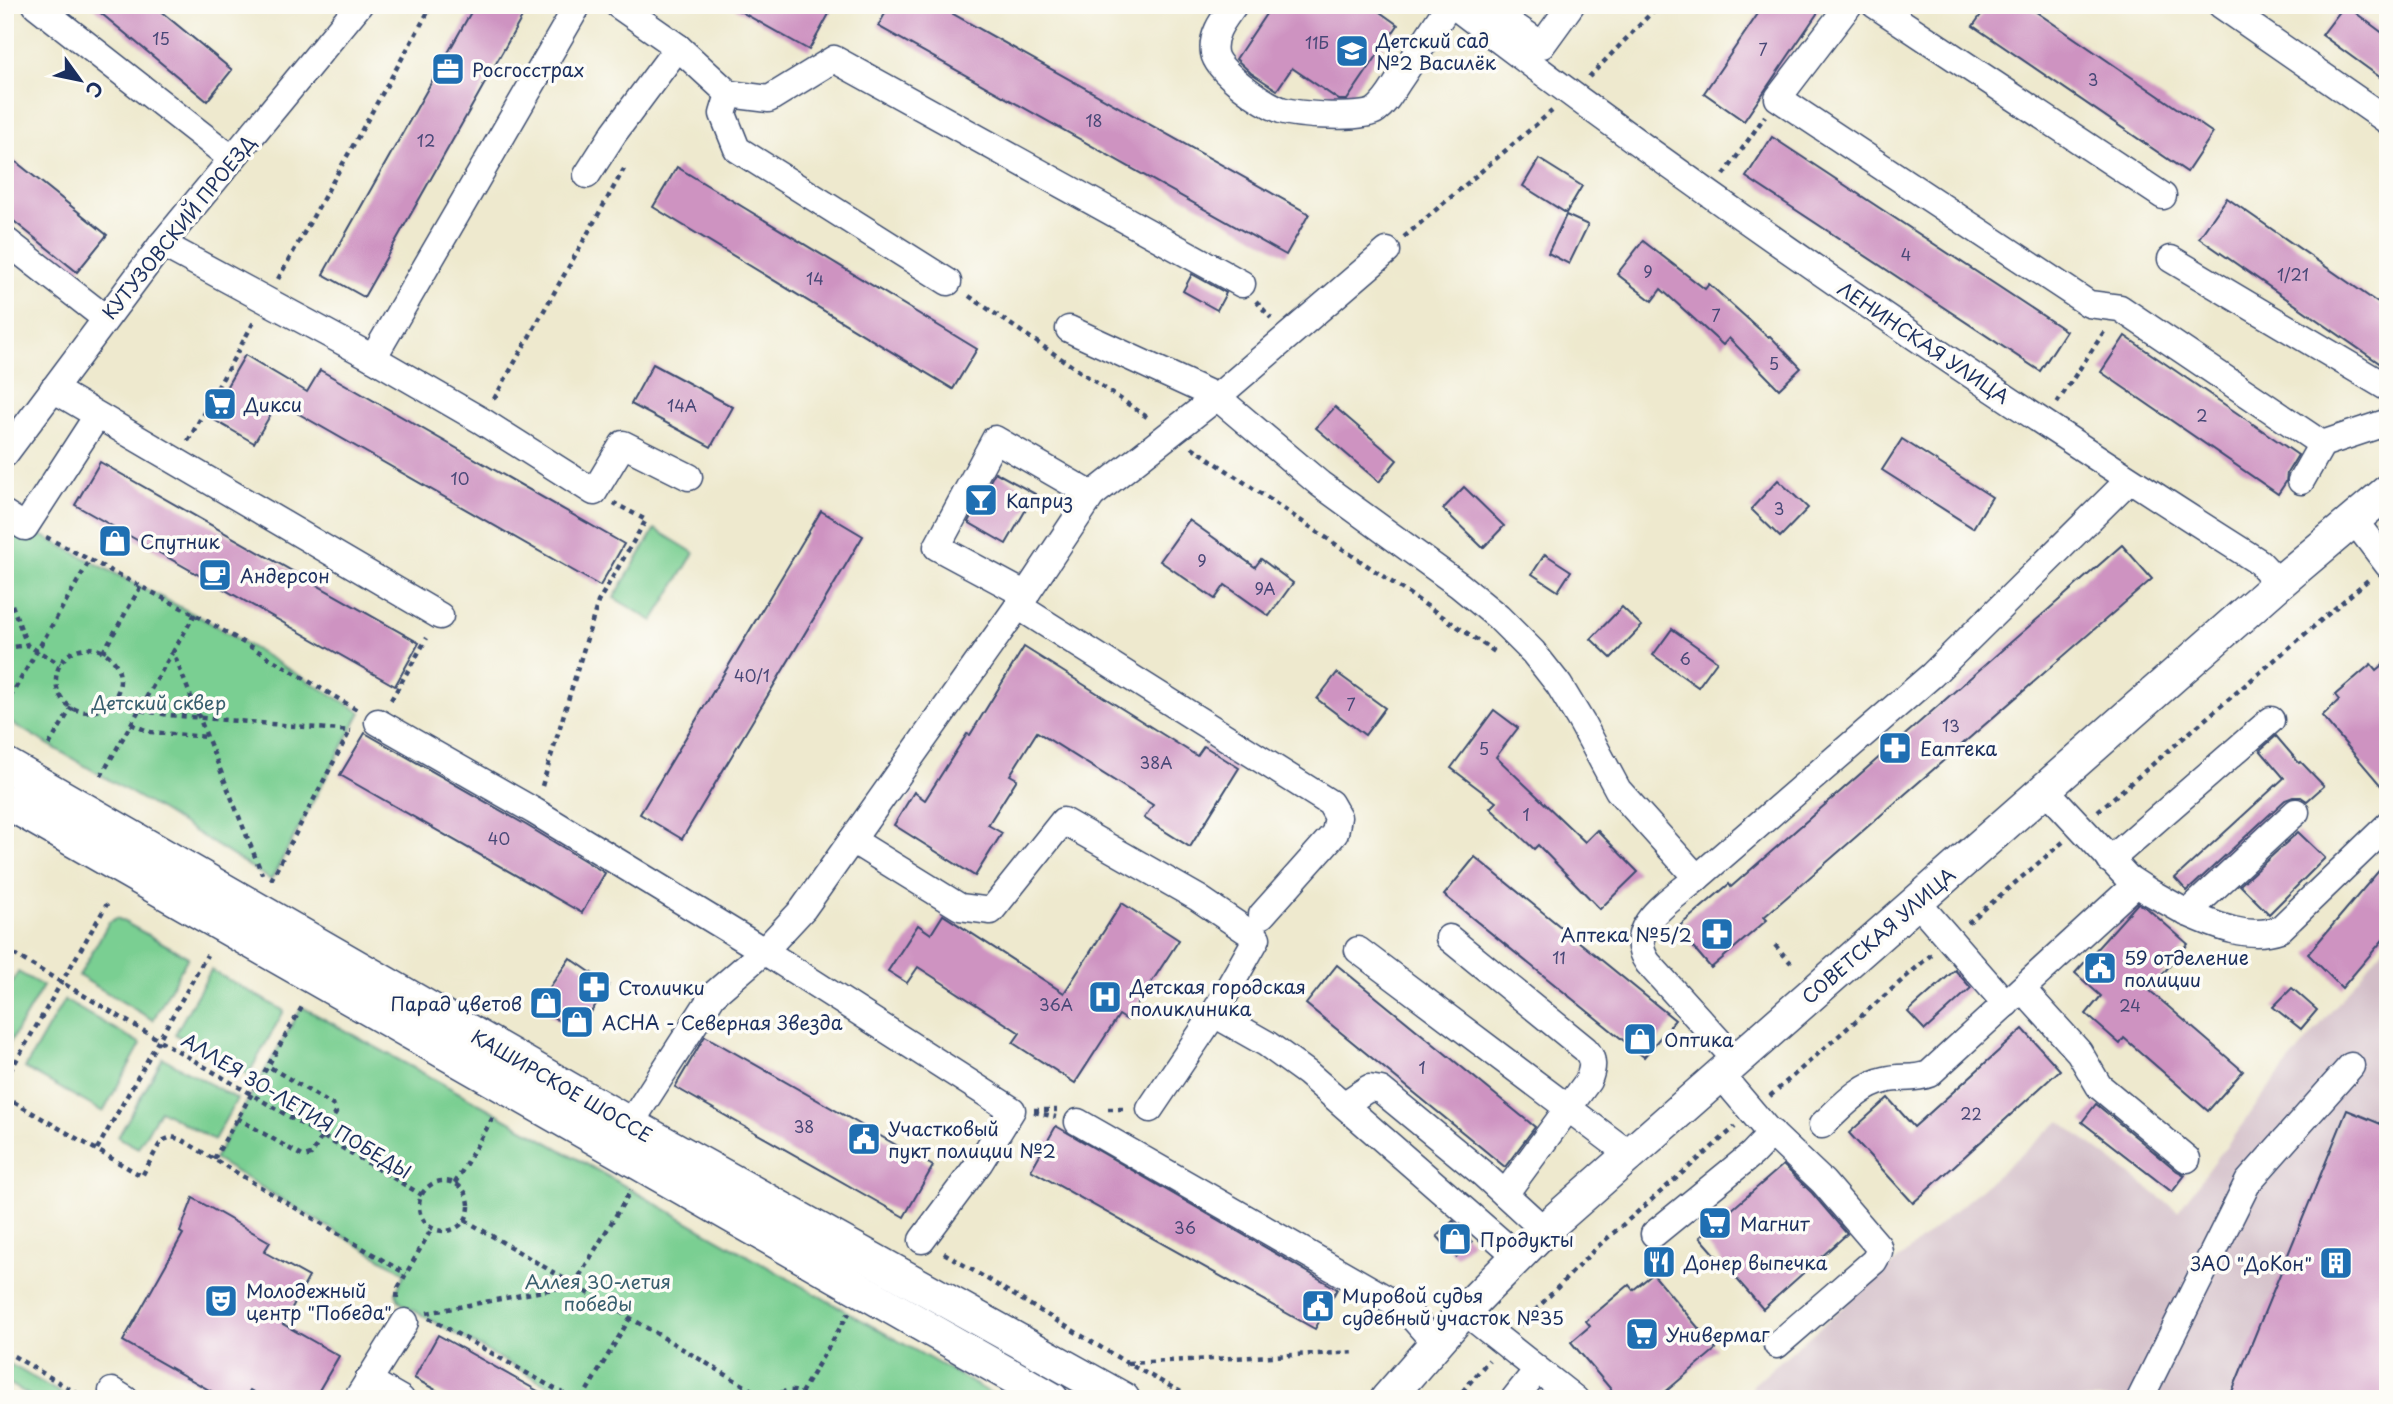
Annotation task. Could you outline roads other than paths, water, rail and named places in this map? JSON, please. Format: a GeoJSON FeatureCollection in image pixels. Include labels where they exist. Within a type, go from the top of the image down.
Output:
{"type":"FeatureCollection","features":[{"type":"Feature","properties":{"kind":"main road","name":"СОВЕТСКАЯ УЛИЦА"},"geometry":{"type":"LineString","coordinates":[[1387,1399],[1464,1311],[1544,1230],[2279,583],[2388,491]]}},
{"type":"Feature","properties":{"kind":"main road","name":"КАШИРСКОЕ ШОССЕ"},"geometry":{"type":"LineString","coordinates":[[5,764],[630,1124],[1123,1399]]}},
{"type":"Feature","properties":{"kind":"main road","name":"КАШИРСКОЕ ШОССЕ"},"geometry":{"type":"LineString","coordinates":[[5,801],[1052,1399]]}},
{"type":"Feature","properties":{"kind":"street"},"geometry":{"type":"LineString","coordinates":[[36,5],[231,158]]}},
{"type":"Feature","properties":{"kind":"street","name":"КУТУЗОВСКИЙ ПРОЕЗД"},"geometry":{"type":"LineString","coordinates":[[5,454],[162,243],[359,5]]}},
{"type":"Feature","properties":{"kind":"street"},"geometry":{"type":"LineString","coordinates":[[373,358],[579,5]]}},
{"type":"Feature","properties":{"kind":"street"},"geometry":{"type":"LineString","coordinates":[[618,5],[678,47],[729,94],[769,99],[834,59],[1242,284]]}},
{"type":"Feature","properties":{"kind":"street"},"geometry":{"type":"LineString","coordinates":[[1234,5],[1220,25],[1214,41],[1214,57],[1226,73],[1282,110],[1361,115],[1374,112],[1387,98],[1451,5]]}},
{"type":"Feature","properties":{"kind":"street","name":"ЛЕНИНСКАЯ УЛИЦА"},"geometry":{"type":"LineString","coordinates":[[1451,5],[1709,196],[2129,480],[2259,562],[2279,583]]}},
{"type":"Feature","properties":{"kind":"street"},"geometry":{"type":"LineString","coordinates":[[1484,5],[1542,45],[1571,5]]}},
{"type":"Feature","properties":{"kind":"street"},"geometry":{"type":"LineString","coordinates":[[1849,5],[1778,98],[2089,304],[2120,308],[2322,444]]}},
{"type":"Feature","properties":{"kind":"street"},"geometry":{"type":"LineString","coordinates":[[1875,5],[2163,195]]}},
{"type":"Feature","properties":{"kind":"street"},"geometry":{"type":"LineString","coordinates":[[2221,5],[2388,121]]}},
{"type":"Feature","properties":{"kind":"street"},"geometry":{"type":"LineString","coordinates":[[587,176],[614,133],[678,47]]}},
{"type":"Feature","properties":{"kind":"street"},"geometry":{"type":"LineString","coordinates":[[729,94],[723,114],[737,149],[948,282]]}},
{"type":"Feature","properties":{"kind":"street"},"geometry":{"type":"LineString","coordinates":[[5,240],[105,318]]}},
{"type":"Feature","properties":{"kind":"street"},"geometry":{"type":"LineString","coordinates":[[162,243],[373,358],[482,421],[594,492],[623,444],[689,477]]}},
{"type":"Feature","properties":{"kind":"street"},"geometry":{"type":"LineString","coordinates":[[630,1124],[713,995],[764,951],[803,909],[1022,600],[1092,495],[1217,397],[1387,251]]}},
{"type":"Feature","properties":{"kind":"street"},"geometry":{"type":"LineString","coordinates":[[2171,259],[2388,388]]}},
{"type":"Feature","properties":{"kind":"street"},"geometry":{"type":"LineString","coordinates":[[1069,328],[1217,397],[1320,484],[1459,585],[1507,625],[1559,685],[1618,790],[1697,878]]}},
{"type":"Feature","properties":{"kind":"street"},"geometry":{"type":"LineString","coordinates":[[53,389],[440,616]]}},
{"type":"Feature","properties":{"kind":"street"},"geometry":{"type":"LineString","coordinates":[[15,520],[97,416]]}},
{"type":"Feature","properties":{"kind":"street"},"geometry":{"type":"LineString","coordinates":[[2301,481],[2322,444],[2388,422]]}},
{"type":"Feature","properties":{"kind":"street"},"geometry":{"type":"LineString","coordinates":[[1092,495],[995,439],[937,547],[1330,803],[1338,817],[1335,833],[1262,915]]}},
{"type":"Feature","properties":{"kind":"street"},"geometry":{"type":"LineString","coordinates":[[1777,1345],[1874,1261],[1879,1251],[1875,1242],[1823,1182],[1752,1112],[1728,1067],[1640,950],[1639,942],[1644,926],[1932,675],[2129,480]]}},
{"type":"Feature","properties":{"kind":"street"},"geometry":{"type":"LineString","coordinates":[[2354,520],[2388,564]]}},
{"type":"Feature","properties":{"kind":"street"},"geometry":{"type":"LineString","coordinates":[[2110,860],[2272,720]]}},
{"type":"Feature","properties":{"kind":"street"},"geometry":{"type":"LineString","coordinates":[[378,722],[534,811],[764,951],[1012,1110],[980,1162],[922,1241]]}},
{"type":"Feature","properties":{"kind":"street"},"geometry":{"type":"LineString","coordinates":[[2045,789],[2110,860],[2136,884],[2188,913],[2210,923],[2239,931],[2270,932],[2280,929],[2388,825]]}},
{"type":"Feature","properties":{"kind":"street"},"geometry":{"type":"LineString","coordinates":[[2188,913],[2296,812]]}},
{"type":"Feature","properties":{"kind":"street"},"geometry":{"type":"LineString","coordinates":[[852,840],[960,907],[991,911],[1063,821],[1198,898],[1257,938],[1214,1014],[1150,1109]]}},
{"type":"Feature","properties":{"kind":"street"},"geometry":{"type":"LineString","coordinates":[[1822,1125],[1856,1094],[1871,1085],[1885,1080],[1928,1074],[2136,884]]}},
{"type":"Feature","properties":{"kind":"street"},"geometry":{"type":"LineString","coordinates":[[1917,902],[1949,939],[2079,1052],[2099,1086],[2187,1159]]}},
{"type":"Feature","properties":{"kind":"street"},"geometry":{"type":"LineString","coordinates":[[1449,938],[1590,1054],[1593,1067],[1569,1108],[1505,1194]]}},
{"type":"Feature","properties":{"kind":"street"},"geometry":{"type":"LineString","coordinates":[[1358,950],[1629,1154]]}},
{"type":"Feature","properties":{"kind":"street"},"geometry":{"type":"LineString","coordinates":[[1214,1014],[1281,1053],[1345,1104],[1517,1256]]}},
{"type":"Feature","properties":{"kind":"street"},"geometry":{"type":"LineString","coordinates":[[2140,1399],[2248,1182],[2351,1066]]}},
{"type":"Feature","properties":{"kind":"street"},"geometry":{"type":"LineString","coordinates":[[1345,1104],[1364,1090],[1377,1088],[1505,1194],[1544,1230]]}},
{"type":"Feature","properties":{"kind":"street"},"geometry":{"type":"LineString","coordinates":[[1078,1122],[1406,1310],[1435,1343]]}},
{"type":"Feature","properties":{"kind":"street"},"geometry":{"type":"LineString","coordinates":[[1654,1234],[1752,1154],[1772,1133]]}},
{"type":"Feature","properties":{"kind":"street"},"geometry":{"type":"LineString","coordinates":[[1464,1311],[1575,1399]]}},
{"type":"Feature","properties":{"kind":"street"},"geometry":{"type":"LineString","coordinates":[[401,1399],[363,1390],[405,1322]]}},
{"type":"Feature","properties":{"kind":"street"},"geometry":{"type":"LineString","coordinates":[[1514,1399],[1537,1370]]}},
{"type":"Feature","properties":{"kind":"place","name":"Детский сад №2 Василёк"},"geometry":{"type":"Point","coordinates":[1352,51]}},
{"type":"Feature","properties":{"kind":"place","name":"Росгосстрах"},"geometry":{"type":"Point","coordinates":[448,69]}},
{"type":"Feature","properties":{"kind":"place","name":"Дикси"},"geometry":{"type":"Point","coordinates":[220,404]}},
{"type":"Feature","properties":{"kind":"place","name":"Каприз"},"geometry":{"type":"Point","coordinates":[981,500]}},
{"type":"Feature","properties":{"kind":"place","name":"Спутник"},"geometry":{"type":"Point","coordinates":[115,541]}},
{"type":"Feature","properties":{"kind":"place","name":"Андерсон"},"geometry":{"type":"Point","coordinates":[215,575]}},
{"type":"Feature","properties":{"kind":"place","name":"Еаптека"},"geometry":{"type":"Point","coordinates":[1895,748]}},
{"type":"Feature","properties":{"kind":"place","name":"Аптека №5/2"},"geometry":{"type":"Point","coordinates":[1717,934]}},
{"type":"Feature","properties":{"kind":"place","name":"59 отделение полиции"},"geometry":{"type":"Point","coordinates":[2100,968]}},
{"type":"Feature","properties":{"kind":"place","name":"Столички"},"geometry":{"type":"Point","coordinates":[594,987]}},
{"type":"Feature","properties":{"kind":"place","name":"Детская городская поликлиника"},"geometry":{"type":"Point","coordinates":[1105,997]}},
{"type":"Feature","properties":{"kind":"place","name":"Парад цветов"},"geometry":{"type":"Point","coordinates":[546,1003]}},
{"type":"Feature","properties":{"kind":"place","name":"АСНА - Северная Звезда"},"geometry":{"type":"Point","coordinates":[577,1022]}},
{"type":"Feature","properties":{"kind":"place","name":"Оптика"},"geometry":{"type":"Point","coordinates":[1640,1039]}},
{"type":"Feature","properties":{"kind":"place","name":"Участковый пукт полиции №2"},"geometry":{"type":"Point","coordinates":[864,1139]}},
{"type":"Feature","properties":{"kind":"place","name":"Магнит"},"geometry":{"type":"Point","coordinates":[1715,1223]}},
{"type":"Feature","properties":{"kind":"place","name":"Продукты"},"geometry":{"type":"Point","coordinates":[1455,1239]}},
{"type":"Feature","properties":{"kind":"place","name":"Донер выпечка"},"geometry":{"type":"Point","coordinates":[1659,1262]}},
{"type":"Feature","properties":{"kind":"place","name":"ЗАО \"ДоКон\""},"geometry":{"type":"Point","coordinates":[2336,1263]}},
{"type":"Feature","properties":{"kind":"place","name":"Молодежный центр \"Победа\""},"geometry":{"type":"Point","coordinates":[221,1301]}},
{"type":"Feature","properties":{"kind":"place","name":"Мировой судья судебный участок №35"},"geometry":{"type":"Point","coordinates":[1318,1306]}},
{"type":"Feature","properties":{"kind":"place","name":"Универмаг"},"geometry":{"type":"Point","coordinates":[1642,1334]}},
{"type":"Feature","properties":{"kind":"park label","name":"Детский сквер"},"geometry":{"type":"Point","coordinates":[159,702]}},
{"type":"Feature","properties":{"kind":"park label","name":"Аллея 30-летия победы"},"geometry":{"type":"Point","coordinates":[598,1292]}}]}
